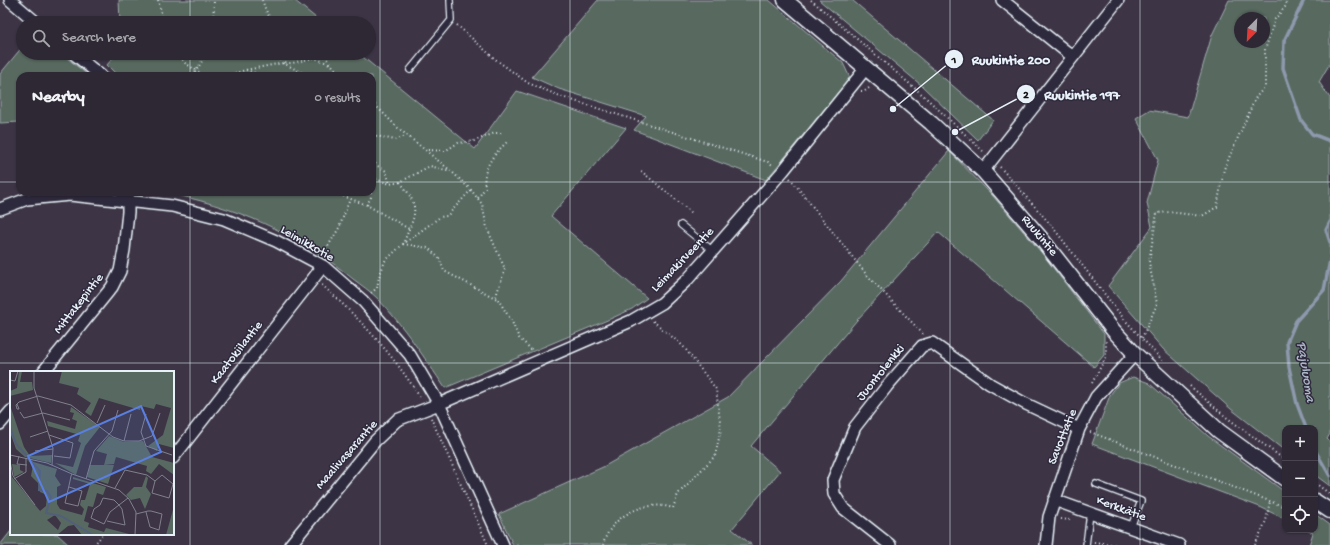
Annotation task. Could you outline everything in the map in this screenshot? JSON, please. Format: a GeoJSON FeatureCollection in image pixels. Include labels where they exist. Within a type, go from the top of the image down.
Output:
{"type":"FeatureCollection","features":[{"type":"Feature","properties":{"kind":"street"},"geometry":{"type":"LineString","coordinates":[[10,0],[29,16]]}},
{"type":"Feature","properties":{"kind":"street","name":"Ruukintie"},"geometry":{"type":"LineString","coordinates":[[786,0],[931,123],[983,171],[1040,237],[1113,330],[1135,354],[1219,431],[1282,477]]}},
{"type":"Feature","properties":{"kind":"street"},"geometry":{"type":"LineString","coordinates":[[1002,0],[1073,58]]}},
{"type":"Feature","properties":{"kind":"street"},"geometry":{"type":"LineString","coordinates":[[983,171],[1118,0]]}},
{"type":"Feature","properties":{"kind":"street"},"geometry":{"type":"LineString","coordinates":[[82,60],[96,72]]}},
{"type":"Feature","properties":{"kind":"street","name":"Leimakirveentie"},"geometry":{"type":"LineString","coordinates":[[439,404],[631,321],[662,303],[688,279],[783,171],[866,68]]}},
{"type":"Feature","properties":{"kind":"street","name":"Leimikkotie"},"geometry":{"type":"LineString","coordinates":[[0,208],[27,199],[53,196]]}},
{"type":"Feature","properties":{"kind":"street","name":"Leimikkotie"},"geometry":{"type":"LineString","coordinates":[[127,196],[224,219],[276,241],[319,264],[363,301],[410,355],[439,404],[504,545]]}},
{"type":"Feature","properties":{"kind":"street","name":"Mittakepintie"},"geometry":{"type":"LineString","coordinates":[[44,371],[112,287],[120,271],[128,212],[127,196]]}},
{"type":"Feature","properties":{"kind":"street","name":"Kaatokiilantie"},"geometry":{"type":"LineString","coordinates":[[174,457],[314,277],[319,264]]}},
{"type":"Feature","properties":{"kind":"street"},"geometry":{"type":"LineString","coordinates":[[932,343],[990,384],[1024,403],[1079,428]]}},
{"type":"Feature","properties":{"kind":"street","name":"Juontolenkki"},"geometry":{"type":"LineString","coordinates":[[890,545],[843,508],[834,494],[833,480],[855,427],[887,386],[922,346],[932,343]]}},
{"type":"Feature","properties":{"kind":"street","name":"Savottatie"},"geometry":{"type":"LineString","coordinates":[[1046,545],[1049,516],[1079,428],[1096,397],[1135,354]]}},
{"type":"Feature","properties":{"kind":"street","name":"Maalivasarantie"},"geometry":{"type":"LineString","coordinates":[[290,545],[374,441],[397,420],[439,404]]}},
{"type":"Feature","properties":{"kind":"street"},"geometry":{"type":"LineString","coordinates":[[0,424],[10,411]]}},
{"type":"Feature","properties":{"kind":"street","name":"Kerkkätie"},"geometry":{"type":"LineString","coordinates":[[1054,500],[1180,545]]}},
{"type":"Feature","properties":{"kind":"street"},"geometry":{"type":"LineString","coordinates":[[1318,503],[1330,511]]}},
{"type":"Feature","properties":{"kind":"lane"},"geometry":{"type":"LineString","coordinates":[[410,70],[451,20],[450,0]]}},
{"type":"Feature","properties":{"kind":"lane"},"geometry":{"type":"LineString","coordinates":[[681,225],[713,251]]}},
{"type":"Feature","properties":{"kind":"lane"},"geometry":{"type":"LineString","coordinates":[[1096,484],[1141,501],[1131,527]]}},
{"type":"Feature","properties":{"kind":"lane"},"geometry":{"type":"LineString","coordinates":[[1087,543],[1090,513]]}},
{"type":"Feature","properties":{"kind":"path"},"geometry":{"type":"LineString","coordinates":[[158,0],[162,16]]}},
{"type":"Feature","properties":{"kind":"path"},"geometry":{"type":"LineString","coordinates":[[213,16],[214,0]]}},
{"type":"Feature","properties":{"kind":"path"},"geometry":{"type":"LineString","coordinates":[[262,0],[265,11],[269,16]]}},
{"type":"Feature","properties":{"kind":"path"},"geometry":{"type":"LineString","coordinates":[[1142,338],[1157,304],[1149,262],[1157,213],[1170,212],[1202,216],[1217,207],[1224,169],[1256,97],[1265,86],[1265,50],[1275,18],[1285,8],[1286,0]]}},
{"type":"Feature","properties":{"kind":"path"},"geometry":{"type":"LineString","coordinates":[[451,20],[495,59],[528,83],[565,98],[768,162],[783,171],[866,274],[932,343]]}},
{"type":"Feature","properties":{"kind":"path"},"geometry":{"type":"LineString","coordinates":[[183,60],[199,72]]}},
{"type":"Feature","properties":{"kind":"path"},"geometry":{"type":"LineString","coordinates":[[196,70],[202,60]]}},
{"type":"Feature","properties":{"kind":"path"},"geometry":{"type":"LineString","coordinates":[[281,60],[283,63],[301,72]]}},
{"type":"Feature","properties":{"kind":"path"},"geometry":{"type":"LineString","coordinates":[[239,72],[283,63],[292,64],[307,60]]}},
{"type":"Feature","properties":{"kind":"path"},"geometry":{"type":"LineString","coordinates":[[319,60],[330,64]]}},
{"type":"Feature","properties":{"kind":"path"},"geometry":{"type":"LineString","coordinates":[[327,60],[337,72]]}},
{"type":"Feature","properties":{"kind":"path"},"geometry":{"type":"LineString","coordinates":[[245,70],[251,72]]}},
{"type":"Feature","properties":{"kind":"path"},"geometry":{"type":"LineString","coordinates":[[376,106],[426,150],[435,160],[451,171],[472,190],[482,204],[487,228],[505,269],[496,296],[512,322],[519,338],[542,360]]}},
{"type":"Feature","properties":{"kind":"path"},"geometry":{"type":"LineString","coordinates":[[426,150],[445,151],[458,143],[474,141],[495,133],[502,133]]}},
{"type":"Feature","properties":{"kind":"path"},"geometry":{"type":"LineString","coordinates":[[376,136],[395,140],[408,135]]}},
{"type":"Feature","properties":{"kind":"path"},"geometry":{"type":"LineString","coordinates":[[478,198],[485,188],[483,178],[489,162],[507,142]]}},
{"type":"Feature","properties":{"kind":"path"},"geometry":{"type":"LineString","coordinates":[[376,165],[386,172],[390,184]]}},
{"type":"Feature","properties":{"kind":"path"},"geometry":{"type":"LineString","coordinates":[[376,179],[390,184],[400,182],[430,166],[451,171]]}},
{"type":"Feature","properties":{"kind":"path"},"geometry":{"type":"LineString","coordinates":[[642,171],[692,212]]}},
{"type":"Feature","properties":{"kind":"path"},"geometry":{"type":"LineString","coordinates":[[400,182],[410,194],[415,205],[409,229],[403,244]]}},
{"type":"Feature","properties":{"kind":"path"},"geometry":{"type":"LineString","coordinates":[[363,301],[377,288],[379,277],[385,261],[403,244],[440,217],[447,216],[472,190]]}},
{"type":"Feature","properties":{"kind":"path"},"geometry":{"type":"LineString","coordinates":[[342,196],[367,205],[409,229]]}},
{"type":"Feature","properties":{"kind":"path"},"geometry":{"type":"LineString","coordinates":[[367,205],[371,196]]}},
{"type":"Feature","properties":{"kind":"path"},"geometry":{"type":"LineString","coordinates":[[319,264],[339,228],[350,199]]}},
{"type":"Feature","properties":{"kind":"path"},"geometry":{"type":"LineString","coordinates":[[403,244],[428,248],[439,258],[444,271],[498,299]]}},
{"type":"Feature","properties":{"kind":"path"},"geometry":{"type":"LineString","coordinates":[[314,277],[352,312],[381,342],[409,379],[426,408],[488,545]]}},
{"type":"Feature","properties":{"kind":"path"},"geometry":{"type":"LineString","coordinates":[[603,545],[606,534],[630,511],[651,505],[673,508],[678,494],[715,456],[721,429],[716,389],[682,346],[659,328],[646,312]]}},
{"type":"Feature","properties":{"kind":"path"},"geometry":{"type":"LineString","coordinates":[[1124,319],[1165,363]]}},
{"type":"Feature","properties":{"kind":"path"},"geometry":{"type":"LineString","coordinates":[[1187,382],[1226,417],[1282,458]]}},
{"type":"Feature","properties":{"kind":"path"},"geometry":{"type":"LineString","coordinates":[[1079,428],[1282,506]]}},
{"type":"Feature","properties":{"kind":"path"},"geometry":{"type":"LineString","coordinates":[[1318,485],[1330,494]]}},
{"type":"Feature","properties":{"kind":"path"},"geometry":{"type":"LineString","coordinates":[[1255,545],[1266,521],[1270,501]]}},
{"type":"Feature","properties":{"kind":"path"},"geometry":{"type":"LineString","coordinates":[[94,545],[102,535]]}},
{"type":"Feature","properties":{"kind":"path"},"geometry":{"type":"LineString","coordinates":[[1087,543],[1118,545]]}},
{"type":"Feature","properties":{"kind":"green space"},"geometry":{"type":"Polygon","coordinates":[[[119,0],[294,0],[313,16],[120,16],[119,0]]]}},
{"type":"Feature","properties":{"kind":"green space"},"geometry":{"type":"Polygon","coordinates":[[[598,0],[769,0],[843,63],[850,78],[766,180],[634,130],[646,116],[559,89],[532,77],[598,0]]]}},
{"type":"Feature","properties":{"kind":"green space"},"geometry":{"type":"Polygon","coordinates":[[[819,0],[852,0],[993,120],[978,140],[921,85],[819,0]]]}},
{"type":"Feature","properties":{"kind":"green space"},"geometry":{"type":"Polygon","coordinates":[[[1229,0],[1330,0],[1330,63],[1319,82],[1330,98],[1330,434],[1327,439],[1330,442],[1330,486],[1318,477],[1318,425],[1282,425],[1282,449],[1231,409],[1163,349],[1108,286],[1152,227],[1147,203],[1158,160],[1136,118],[1149,110],[1188,117],[1212,35],[1229,0]]]}},
{"type":"Feature","properties":{"kind":"green space"},"geometry":{"type":"Polygon","coordinates":[[[16,55],[16,60],[70,60],[84,72],[16,72],[16,122],[0,123],[0,74],[16,55]]]}},
{"type":"Feature","properties":{"kind":"green space"},"geometry":{"type":"Polygon","coordinates":[[[111,60],[367,60],[475,149],[517,91],[626,128],[551,216],[647,298],[632,309],[610,319],[445,388],[387,308],[371,293],[332,263],[310,248],[263,223],[239,213],[179,196],[376,196],[376,72],[114,72],[107,65],[111,60]]]}},
{"type":"Feature","properties":{"kind":"green space"},"geometry":{"type":"Polygon","coordinates":[[[949,151],[992,195],[1041,252],[1104,334],[1104,355],[1094,367],[938,232],[857,320],[751,446],[780,471],[732,529],[752,545],[513,545],[499,514],[603,467],[728,397],[841,281],[949,151]]]}},
{"type":"Feature","properties":{"kind":"green space"},"geometry":{"type":"Polygon","coordinates":[[[1133,377],[1149,383],[1208,436],[1282,490],[1282,518],[1260,507],[1092,444],[1110,395],[1119,383],[1133,377]]]}},
{"type":"Feature","properties":{"kind":"green space"},"geometry":{"type":"Polygon","coordinates":[[[1318,516],[1330,525],[1330,545],[1309,545],[1313,533],[1318,533],[1318,516]]]}},
{"type":"Feature","properties":{"kind":"green space"},"geometry":{"type":"Polygon","coordinates":[[[10,532],[10,535],[58,535],[69,545],[0,545],[10,532]]]}},
{"type":"Feature","properties":{"kind":"waterway","name":"Pajuluoma"},"geometry":{"type":"LineString","coordinates":[[1304,0],[1284,41],[1283,68],[1301,120],[1312,134],[1330,141]]}},
{"type":"Feature","properties":{"kind":"waterway","name":"Pajuluoma"},"geometry":{"type":"LineString","coordinates":[[1330,222],[1326,230],[1330,242]]}},
{"type":"Feature","properties":{"kind":"waterway","name":"Pajuluoma"},"geometry":{"type":"LineString","coordinates":[[1305,425],[1297,404],[1289,367],[1287,342],[1296,321],[1324,290],[1330,260]]}},
{"type":"Feature","properties":{"kind":"waterway","name":"Pajuluoma"},"geometry":{"type":"LineString","coordinates":[[1318,455],[1330,476]]}},
{"type":"Feature","properties":{"kind":"place","name":"Ruukintie 200"},"geometry":{"type":"Point","coordinates":[893,109]}},
{"type":"Feature","properties":{"kind":"place","name":"Ruukintie 197"},"geometry":{"type":"Point","coordinates":[955,132]}}]}
